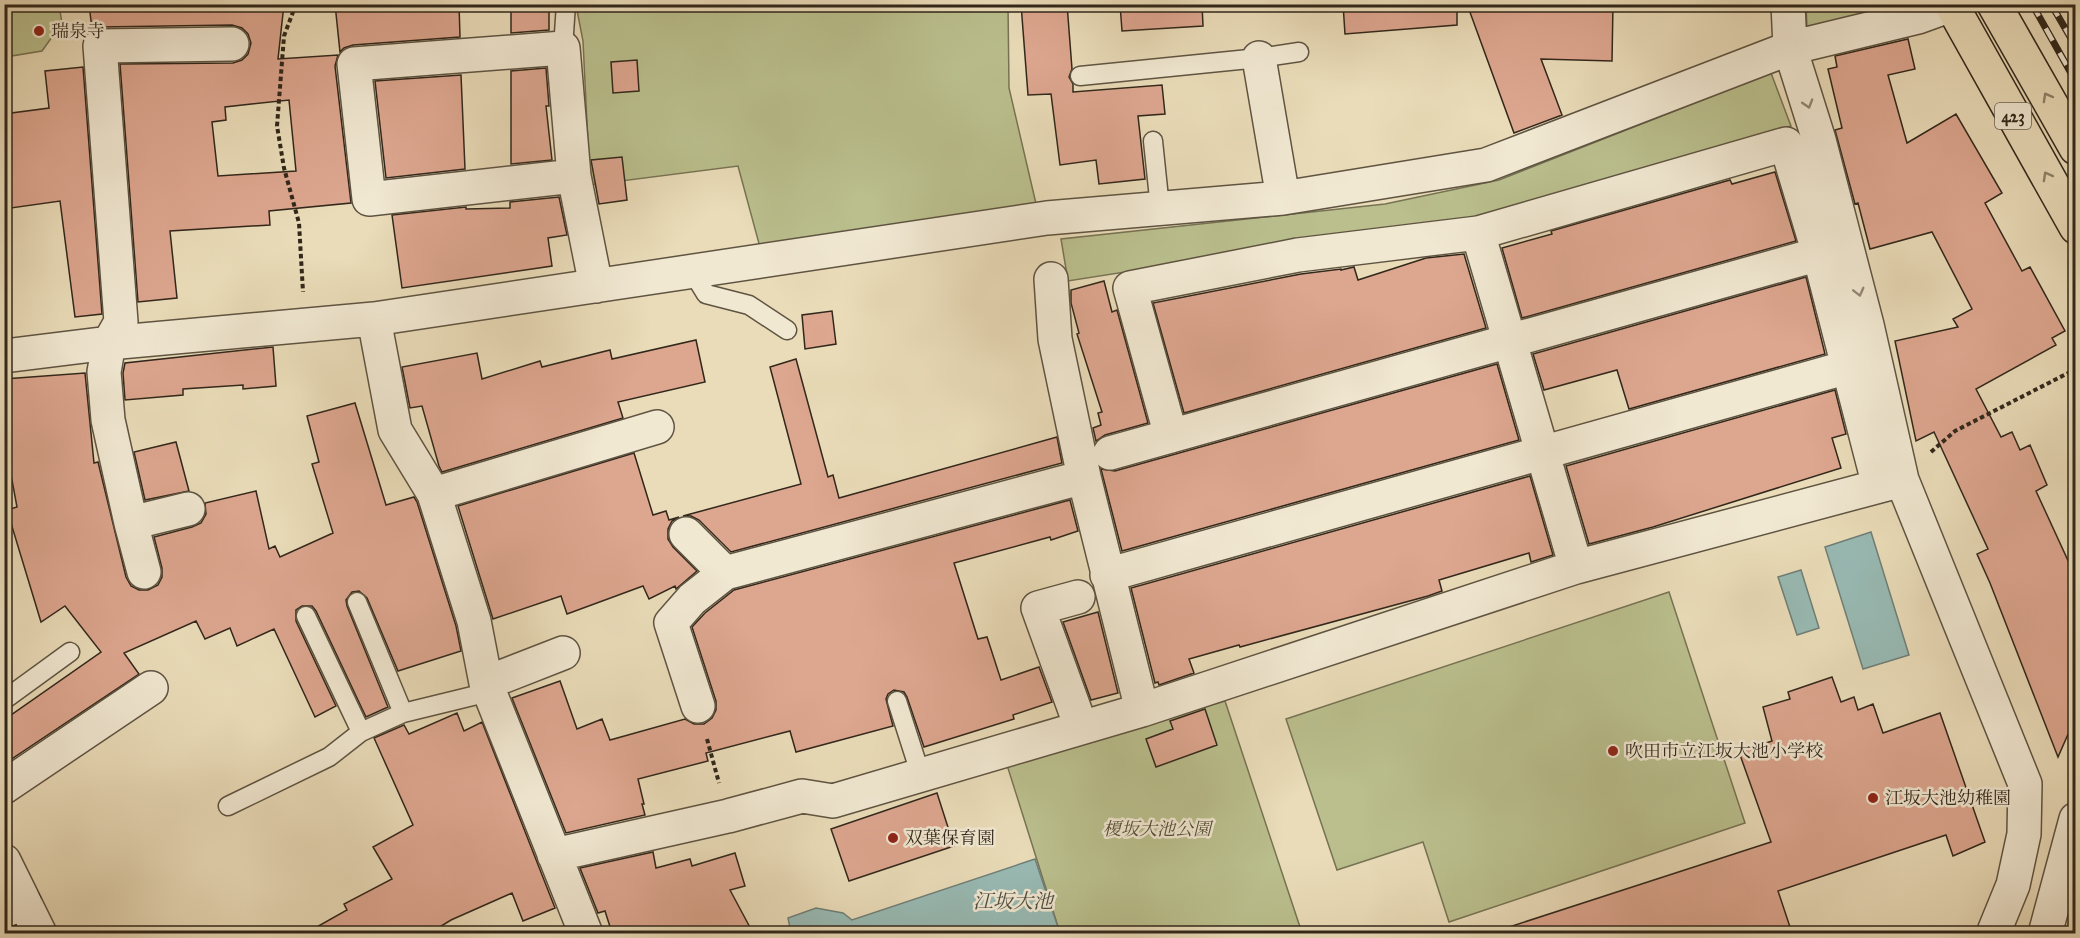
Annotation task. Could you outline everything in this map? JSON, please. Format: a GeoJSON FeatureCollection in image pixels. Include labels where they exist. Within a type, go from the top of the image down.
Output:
{"type":"FeatureCollection","features":[{"type":"Feature","properties":{"kind":"highway","name":"423"},"geometry":{"type":"LineString","coordinates":[[1994,4],[2076,148]]}},
{"type":"Feature","properties":{"kind":"highway","name":"423"},"geometry":{"type":"LineString","coordinates":[[1951,5],[2076,227]]}},
{"type":"Feature","properties":{"kind":"street"},"geometry":{"type":"LineString","coordinates":[[1788,4],[1790,48],[1819,140],[1855,279],[1890,483]]}},
{"type":"Feature","properties":{"kind":"street"},"geometry":{"type":"LineString","coordinates":[[4,356],[109,343],[374,319],[1047,218],[1283,198],[1486,165],[1790,48],[1918,17],[1951,5]]}},
{"type":"Feature","properties":{"kind":"street"},"geometry":{"type":"LineString","coordinates":[[144,572],[108,420],[104,372],[109,343],[121,322],[100,46],[232,44]]}},
{"type":"Feature","properties":{"kind":"street"},"geometry":{"type":"LineString","coordinates":[[574,176],[369,199],[354,64],[563,48],[574,176],[596,286]]}},
{"type":"Feature","properties":{"kind":"street"},"geometry":{"type":"LineString","coordinates":[[1259,58],[1283,198]]}},
{"type":"Feature","properties":{"kind":"street"},"geometry":{"type":"LineString","coordinates":[[1171,436],[1130,288],[1298,255],[1478,233],[1786,144],[1819,254],[1848,367],[1890,483],[2025,783],[2022,844],[2013,885],[1993,933]]}},
{"type":"Feature","properties":{"kind":"street"},"geometry":{"type":"LineString","coordinates":[[1478,233],[1576,567]]}},
{"type":"Feature","properties":{"kind":"street"},"geometry":{"type":"LineString","coordinates":[[1110,453],[1819,254]]}},
{"type":"Feature","properties":{"kind":"street"},"geometry":{"type":"LineString","coordinates":[[1051,279],[1055,339],[1084,477],[1142,710]]}},
{"type":"Feature","properties":{"kind":"street"},"geometry":{"type":"LineString","coordinates":[[374,319],[395,430],[434,494],[474,621],[488,688],[586,933]]}},
{"type":"Feature","properties":{"kind":"street"},"geometry":{"type":"LineString","coordinates":[[1107,575],[1848,367]]}},
{"type":"Feature","properties":{"kind":"street"},"geometry":{"type":"LineString","coordinates":[[434,494],[657,427]]}},
{"type":"Feature","properties":{"kind":"street"},"geometry":{"type":"LineString","coordinates":[[698,706],[671,623],[692,599],[725,573],[1084,477]]}},
{"type":"Feature","properties":{"kind":"street"},"geometry":{"type":"LineString","coordinates":[[554,855],[728,816],[802,796],[833,801],[1142,710],[1576,567],[1890,483]]}},
{"type":"Feature","properties":{"kind":"street"},"geometry":{"type":"LineString","coordinates":[[131,523],[188,509]]}},
{"type":"Feature","properties":{"kind":"street"},"geometry":{"type":"LineString","coordinates":[[686,534],[725,573]]}},
{"type":"Feature","properties":{"kind":"street"},"geometry":{"type":"LineString","coordinates":[[1078,597],[1038,608],[1082,728]]}},
{"type":"Feature","properties":{"kind":"street"},"geometry":{"type":"LineString","coordinates":[[488,688],[563,653]]}},
{"type":"Feature","properties":{"kind":"street"},"geometry":{"type":"LineString","coordinates":[[4,787],[151,688]]}},
{"type":"Feature","properties":{"kind":"street"},"geometry":{"type":"LineString","coordinates":[[2045,933],[2076,819]]}},
{"type":"Feature","properties":{"kind":"street"},"geometry":{"type":"LineString","coordinates":[[4,861],[14,907],[40,933]]}},
{"type":"Feature","properties":{"kind":"lane"},"geometry":{"type":"LineString","coordinates":[[563,48],[566,4]]}},
{"type":"Feature","properties":{"kind":"lane"},"geometry":{"type":"LineString","coordinates":[[1080,76],[1299,52]]}},
{"type":"Feature","properties":{"kind":"lane"},"geometry":{"type":"LineString","coordinates":[[1153,141],[1160,208]]}},
{"type":"Feature","properties":{"kind":"lane"},"geometry":{"type":"LineString","coordinates":[[692,272],[706,294],[749,305],[787,330]]}},
{"type":"Feature","properties":{"kind":"lane"},"geometry":{"type":"LineString","coordinates":[[357,602],[403,713]]}},
{"type":"Feature","properties":{"kind":"lane"},"geometry":{"type":"LineString","coordinates":[[306,616],[361,732]]}},
{"type":"Feature","properties":{"kind":"lane"},"geometry":{"type":"LineString","coordinates":[[4,700],[70,652]]}},
{"type":"Feature","properties":{"kind":"lane"},"geometry":{"type":"LineString","coordinates":[[228,806],[329,758],[361,732],[403,713],[488,688]]}},
{"type":"Feature","properties":{"kind":"lane"},"geometry":{"type":"LineString","coordinates":[[897,701],[921,776]]}},
{"type":"Feature","properties":{"kind":"path"},"geometry":{"type":"LineString","coordinates":[[296,4],[284,36],[278,126],[284,168],[299,223],[305,326]]}},
{"type":"Feature","properties":{"kind":"path"},"geometry":{"type":"LineString","coordinates":[[2069,261],[2076,273]]}},
{"type":"Feature","properties":{"kind":"path"},"geometry":{"type":"LineString","coordinates":[[1890,483],[1916,472],[1933,449],[1955,431],[2076,369]]}},
{"type":"Feature","properties":{"kind":"path"},"geometry":{"type":"LineString","coordinates":[[698,706],[728,816]]}},
{"type":"Feature","properties":{"kind":"green space"},"geometry":{"type":"Polygon","coordinates":[[[5,4],[59,5],[62,23],[42,51],[5,57],[5,4]]]}},
{"type":"Feature","properties":{"kind":"green space"},"geometry":{"type":"Polygon","coordinates":[[[1891,4],[1893,7],[1807,30],[1806,5],[1891,4]]]}},
{"type":"Feature","properties":{"kind":"green space"},"geometry":{"type":"Polygon","coordinates":[[[576,5],[1008,5],[1009,88],[1037,208],[761,251],[738,166],[590,185],[583,41],[576,5]]]}},
{"type":"Feature","properties":{"kind":"green space"},"geometry":{"type":"Polygon","coordinates":[[[1771,73],[1791,126],[1475,217],[1068,281],[1061,239],[1385,204],[1499,180],[1771,73]]]}},
{"type":"Feature","properties":{"kind":"green space"},"geometry":{"type":"Polygon","coordinates":[[[1669,592],[1745,823],[1449,922],[1423,842],[1337,870],[1286,719],[1669,592]]]}},
{"type":"Feature","properties":{"kind":"green space","name":"榎坂大池公園"},"geometry":{"type":"Polygon","coordinates":[[[1225,701],[1302,933],[1060,933],[1007,765],[1225,701]]]}},
{"type":"Feature","properties":{"kind":"water"},"geometry":{"type":"Polygon","coordinates":[[[1871,532],[1909,655],[1863,669],[1825,547],[1871,532]]]}},
{"type":"Feature","properties":{"kind":"water"},"geometry":{"type":"Polygon","coordinates":[[[1801,570],[1819,628],[1797,635],[1778,577],[1801,570]]]}},
{"type":"Feature","properties":{"kind":"water","name":"江坂大池"},"geometry":{"type":"Polygon","coordinates":[[[1035,859],[1060,933],[791,933],[788,918],[816,908],[843,913],[852,920],[1035,859]]]}},
{"type":"Feature","properties":{"kind":"building"},"geometry":{"type":"Polygon","coordinates":[[[89,4],[284,4],[278,59],[338,55],[335,66],[351,203],[269,211],[270,225],[170,231],[177,298],[138,302],[120,64],[233,63],[242,60],[248,54],[251,43],[248,34],[242,28],[232,25],[92,29],[89,4]],[[289,100],[225,107],[226,120],[212,122],[218,176],[296,171],[289,100]]]}},
{"type":"Feature","properties":{"kind":"building"},"geometry":{"type":"Polygon","coordinates":[[[335,4],[459,4],[460,37],[353,45],[340,52],[335,4]]]}},
{"type":"Feature","properties":{"kind":"building"},"geometry":{"type":"Polygon","coordinates":[[[511,4],[549,4],[549,30],[511,33],[511,4]]]}},
{"type":"Feature","properties":{"kind":"building"},"geometry":{"type":"Polygon","coordinates":[[[1021,4],[1067,4],[1072,69],[1069,77],[1073,84],[1073,92],[1162,85],[1165,114],[1138,116],[1145,179],[1099,184],[1096,160],[1060,165],[1051,94],[1028,95],[1021,4]]]}},
{"type":"Feature","properties":{"kind":"building"},"geometry":{"type":"Polygon","coordinates":[[[1120,4],[1202,4],[1203,26],[1122,31],[1120,4]]]}},
{"type":"Feature","properties":{"kind":"building"},"geometry":{"type":"Polygon","coordinates":[[[1343,4],[1457,4],[1457,25],[1345,34],[1343,4]]]}},
{"type":"Feature","properties":{"kind":"building"},"geometry":{"type":"Polygon","coordinates":[[[1467,4],[1613,4],[1612,61],[1541,59],[1562,115],[1514,133],[1467,4]]]}},
{"type":"Feature","properties":{"kind":"building"},"geometry":{"type":"Polygon","coordinates":[[[1908,39],[1915,69],[1888,75],[1907,143],[1956,114],[2002,193],[1985,203],[2022,271],[2030,267],[2065,331],[2052,338],[2056,345],[1976,389],[2001,437],[2012,432],[2020,450],[2030,445],[2047,485],[2036,491],[2076,578],[2076,716],[2058,757],[1977,554],[1988,549],[1934,432],[1916,441],[1895,341],[1958,327],[1953,319],[1972,309],[1932,232],[1870,249],[1835,130],[1842,128],[1828,69],[1837,67],[1835,56],[1908,39]]]}},
{"type":"Feature","properties":{"kind":"building"},"geometry":{"type":"Polygon","coordinates":[[[637,60],[639,91],[613,93],[611,62],[637,60]]]}},
{"type":"Feature","properties":{"kind":"building"},"geometry":{"type":"Polygon","coordinates":[[[83,67],[102,314],[75,317],[60,201],[4,209],[4,114],[49,108],[45,71],[83,67]]]}},
{"type":"Feature","properties":{"kind":"building"},"geometry":{"type":"Polygon","coordinates":[[[546,68],[549,106],[546,106],[552,160],[511,164],[511,71],[546,68]]]}},
{"type":"Feature","properties":{"kind":"building"},"geometry":{"type":"Polygon","coordinates":[[[461,75],[465,169],[386,178],[375,81],[461,75]]]}},
{"type":"Feature","properties":{"kind":"building"},"geometry":{"type":"Polygon","coordinates":[[[622,157],[627,200],[599,204],[591,160],[622,157]]]}},
{"type":"Feature","properties":{"kind":"building"},"geometry":{"type":"Polygon","coordinates":[[[1775,172],[1796,241],[1522,318],[1502,248],[1552,234],[1551,231],[1730,180],[1732,184],[1775,172]]]}},
{"type":"Feature","properties":{"kind":"building"},"geometry":{"type":"Polygon","coordinates":[[[559,197],[567,235],[548,238],[552,266],[402,288],[392,215],[466,207],[466,209],[510,208],[510,202],[559,197]]]}},
{"type":"Feature","properties":{"kind":"building"},"geometry":{"type":"Polygon","coordinates":[[[1464,254],[1486,328],[1184,413],[1153,303],[1301,274],[1354,267],[1358,280],[1426,258],[1464,254]]]}},
{"type":"Feature","properties":{"kind":"building"},"geometry":{"type":"Polygon","coordinates":[[[1806,277],[1825,354],[1629,409],[1617,370],[1544,390],[1533,354],[1806,277]]]}},
{"type":"Feature","properties":{"kind":"building"},"geometry":{"type":"Polygon","coordinates":[[[1104,281],[1112,312],[1117,310],[1148,423],[1105,435],[1096,441],[1093,428],[1101,425],[1098,413],[1102,412],[1077,334],[1079,333],[1071,303],[1071,290],[1104,281]]]}},
{"type":"Feature","properties":{"kind":"building"},"geometry":{"type":"Polygon","coordinates":[[[832,311],[836,344],[805,349],[802,315],[832,311]]]}},
{"type":"Feature","properties":{"kind":"building"},"geometry":{"type":"Polygon","coordinates":[[[696,340],[705,382],[618,402],[623,418],[442,472],[422,406],[410,408],[402,367],[477,353],[482,379],[540,361],[542,367],[610,350],[612,359],[696,340]]]}},
{"type":"Feature","properties":{"kind":"building"},"geometry":{"type":"Polygon","coordinates":[[[273,347],[276,386],[243,389],[243,385],[183,389],[183,395],[125,400],[123,373],[125,363],[273,347]]]}},
{"type":"Feature","properties":{"kind":"building"},"geometry":{"type":"Polygon","coordinates":[[[796,359],[828,477],[833,475],[839,498],[1057,437],[1062,463],[731,552],[699,520],[691,516],[683,516],[801,484],[770,367],[796,359]]]}},
{"type":"Feature","properties":{"kind":"building"},"geometry":{"type":"Polygon","coordinates":[[[1497,364],[1519,440],[1122,551],[1101,469],[1115,471],[1497,364]]]}},
{"type":"Feature","properties":{"kind":"building"},"geometry":{"type":"Polygon","coordinates":[[[85,373],[94,463],[98,462],[126,577],[131,586],[139,590],[148,590],[158,585],[162,577],[162,568],[154,537],[201,523],[206,514],[205,503],[256,491],[269,549],[275,546],[280,557],[333,533],[312,464],[319,462],[307,416],[355,403],[386,505],[414,497],[417,502],[456,626],[461,651],[398,671],[367,598],[359,591],[352,592],[346,600],[347,606],[388,707],[366,717],[316,611],[312,606],[302,606],[296,610],[296,621],[336,706],[315,717],[274,629],[237,646],[230,628],[205,639],[196,621],[124,653],[139,674],[4,764],[4,720],[101,652],[65,606],[41,622],[7,510],[17,507],[4,437],[4,379],[85,373]]]}},
{"type":"Feature","properties":{"kind":"building"},"geometry":{"type":"Polygon","coordinates":[[[1835,390],[1846,434],[1832,438],[1841,468],[1653,527],[1589,544],[1566,466],[1835,390]]]}},
{"type":"Feature","properties":{"kind":"building"},"geometry":{"type":"Polygon","coordinates":[[[176,442],[189,491],[145,500],[134,452],[176,442]]]}},
{"type":"Feature","properties":{"kind":"building"},"geometry":{"type":"Polygon","coordinates":[[[634,453],[653,515],[666,511],[669,520],[679,517],[672,521],[668,529],[668,539],[697,571],[676,589],[675,586],[649,599],[643,586],[567,614],[561,596],[493,619],[458,506],[634,453]]]}},
{"type":"Feature","properties":{"kind":"building"},"geometry":{"type":"Polygon","coordinates":[[[1530,476],[1553,555],[1531,562],[1529,553],[1439,580],[1442,591],[1428,596],[1189,659],[1194,673],[1159,685],[1158,682],[1155,683],[1131,588],[1530,476]]]}},
{"type":"Feature","properties":{"kind":"building"},"geometry":{"type":"Polygon","coordinates":[[[1070,500],[1078,531],[1051,540],[1050,537],[954,563],[978,639],[987,637],[1001,680],[1039,667],[1052,702],[1013,715],[1014,719],[924,747],[907,697],[904,692],[894,690],[888,694],[886,699],[893,726],[796,752],[790,731],[706,753],[708,761],[638,779],[645,815],[566,833],[512,698],[560,681],[577,729],[602,719],[610,740],[685,719],[694,724],[704,724],[712,718],[716,710],[716,701],[692,627],[705,613],[734,590],[1070,500]]]}},
{"type":"Feature","properties":{"kind":"building"},"geometry":{"type":"Polygon","coordinates":[[[1098,612],[1118,693],[1091,700],[1063,622],[1098,612]]]}},
{"type":"Feature","properties":{"kind":"building"},"geometry":{"type":"Polygon","coordinates":[[[1832,677],[1841,702],[1854,697],[1858,710],[1873,704],[1883,733],[1940,713],[1985,842],[1953,856],[1946,835],[1778,891],[1792,933],[1507,933],[1506,928],[1771,842],[1739,752],[1772,741],[1763,707],[1790,699],[1788,692],[1832,677]]]}},
{"type":"Feature","properties":{"kind":"building"},"geometry":{"type":"Polygon","coordinates":[[[1205,709],[1217,745],[1156,767],[1146,739],[1173,729],[1170,721],[1205,709]]]}},
{"type":"Feature","properties":{"kind":"building"},"geometry":{"type":"Polygon","coordinates":[[[457,713],[464,731],[482,722],[555,908],[523,921],[512,893],[451,920],[430,933],[306,933],[347,910],[344,904],[392,879],[373,847],[413,825],[374,738],[404,725],[409,734],[457,713]]]}},
{"type":"Feature","properties":{"kind":"building","name":"双葉保育園"},"geometry":{"type":"Polygon","coordinates":[[[937,793],[954,846],[849,881],[831,829],[937,793]]]}},
{"type":"Feature","properties":{"kind":"building"},"geometry":{"type":"Polygon","coordinates":[[[653,852],[656,868],[690,859],[692,866],[735,853],[745,886],[730,890],[753,933],[612,933],[605,911],[598,913],[580,868],[653,852]]]}},
{"type":"Feature","properties":{"kind":"railway"},"geometry":{"type":"LineString","coordinates":[[2032,4],[2076,82]]}},
{"type":"Feature","properties":{"kind":"railway"},"geometry":{"type":"LineString","coordinates":[[2051,4],[2076,47]]}},
{"type":"Feature","properties":{"kind":"place","name":"瑞泉寺"},"geometry":{"type":"Point","coordinates":[39,31]}},
{"type":"Feature","properties":{"kind":"place","name":"吹田市立江坂大池小学校"},"geometry":{"type":"Point","coordinates":[1613,751]}},
{"type":"Feature","properties":{"kind":"place","name":"江坂大池幼稚園"},"geometry":{"type":"Point","coordinates":[1873,798]}},
{"type":"Feature","properties":{"kind":"place","name":"双葉保育園"},"geometry":{"type":"Point","coordinates":[893,838]}}]}
